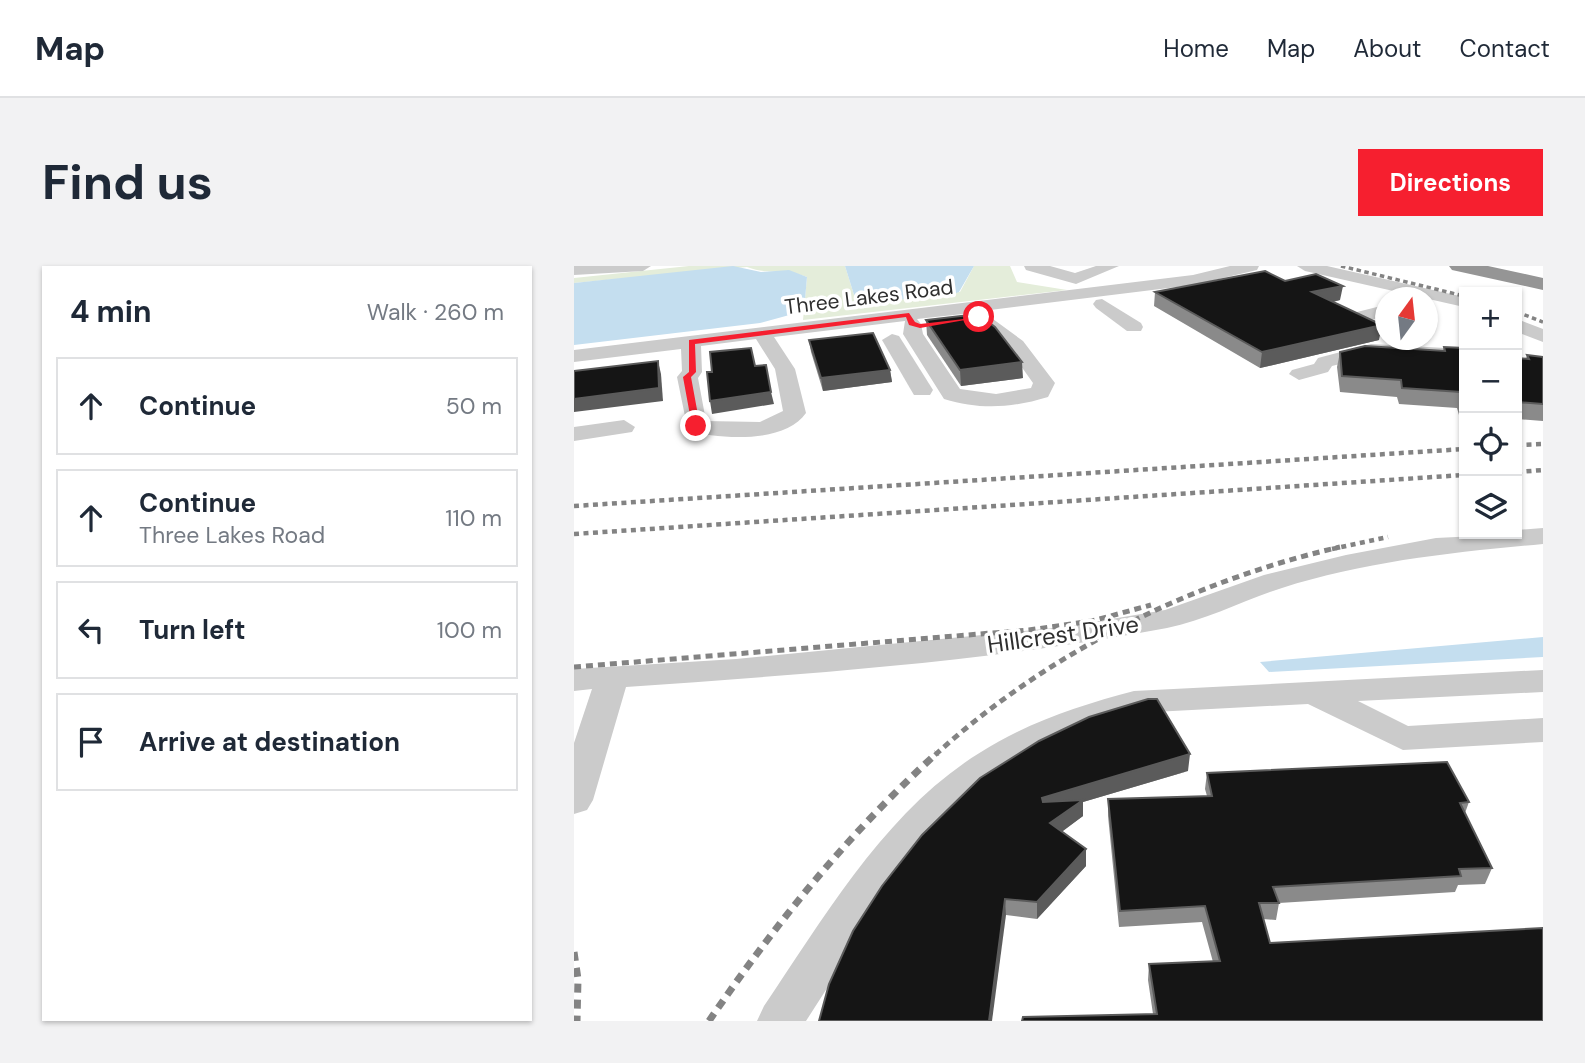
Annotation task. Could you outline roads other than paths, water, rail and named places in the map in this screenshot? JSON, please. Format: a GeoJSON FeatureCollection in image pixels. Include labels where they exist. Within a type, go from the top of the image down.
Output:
{"type":"FeatureCollection","features":[{"type":"Feature","properties":{"kind":"highway"},"geometry":{"type":"LineString","coordinates":[[1459,266],[1543,284]]}},
{"type":"Feature","properties":{"kind":"highway"},"geometry":{"type":"LineString","coordinates":[[1508,266],[1543,273]]}},
{"type":"Feature","properties":{"kind":"street"},"geometry":{"type":"LineString","coordinates":[[574,270],[643,266]]}},
{"type":"Feature","properties":{"kind":"street"},"geometry":{"type":"LineString","coordinates":[[1032,266],[1076,279],[1177,269],[1169,266]]}},
{"type":"Feature","properties":{"kind":"street","name":"Three Lakes Road"},"geometry":{"type":"LineString","coordinates":[[765,340],[868,320],[910,319],[932,326],[1097,279],[1116,290],[1193,280],[1251,266]]}},
{"type":"Feature","properties":{"kind":"street"},"geometry":{"type":"LineString","coordinates":[[1304,266],[1391,287]]}},
{"type":"Feature","properties":{"kind":"street"},"geometry":{"type":"LineString","coordinates":[[1292,281],[1330,272]]}},
{"type":"Feature","properties":{"kind":"street"},"geometry":{"type":"LineString","coordinates":[[1028,315],[1097,279]]}},
{"type":"Feature","properties":{"kind":"street"},"geometry":{"type":"LineString","coordinates":[[1097,279],[1134,327]]}},
{"type":"Feature","properties":{"kind":"street"},"geometry":{"type":"LineString","coordinates":[[1438,298],[1459,301]]}},
{"type":"Feature","properties":{"kind":"street"},"geometry":{"type":"LineString","coordinates":[[910,319],[913,334],[952,394],[987,401],[1027,397],[1040,392],[1044,383],[1035,367],[1006,334],[977,312]]}},
{"type":"Feature","properties":{"kind":"street"},"geometry":{"type":"LineString","coordinates":[[1360,317],[1375,313]]}},
{"type":"Feature","properties":{"kind":"street"},"geometry":{"type":"LineString","coordinates":[[868,320],[877,333],[892,339],[922,390]]}},
{"type":"Feature","properties":{"kind":"street"},"geometry":{"type":"LineString","coordinates":[[1522,327],[1543,336]]}},
{"type":"Feature","properties":{"kind":"street"},"geometry":{"type":"LineString","coordinates":[[1459,336],[1452,339],[1459,350]]}},
{"type":"Feature","properties":{"kind":"street"},"geometry":{"type":"LineString","coordinates":[[574,356],[692,349],[765,340],[785,369],[795,413],[780,425],[728,432],[696,426],[687,377],[692,372],[692,349]]}},
{"type":"Feature","properties":{"kind":"street"},"geometry":{"type":"LineString","coordinates":[[1299,374],[1321,368],[1325,362],[1371,350],[1459,355]]}},
{"type":"Feature","properties":{"kind":"street"},"geometry":{"type":"LineString","coordinates":[[574,374],[654,364]]}},
{"type":"Feature","properties":{"kind":"street"},"geometry":{"type":"LineString","coordinates":[[574,434],[624,428]]}},
{"type":"Feature","properties":{"kind":"street","name":"Hillcrest Drive"},"geometry":{"type":"LineString","coordinates":[[574,680],[736,669],[1065,637],[1171,618],[1274,581],[1346,564],[1436,546],[1543,536]]}},
{"type":"Feature","properties":{"kind":"street"},"geometry":{"type":"LineString","coordinates":[[574,800],[612,677]]}},
{"type":"Feature","properties":{"kind":"street"},"geometry":{"type":"LineString","coordinates":[[780,1021],[863,895],[937,808],[974,774],[1023,743],[1078,718],[1134,702],[1541,682]]}},
{"type":"Feature","properties":{"kind":"street"},"geometry":{"type":"LineString","coordinates":[[1314,693],[1403,738],[1543,730]]}},
{"type":"Feature","properties":{"kind":"water"},"geometry":{"type":"Polygon","coordinates":[[[733,266],[761,272],[789,270],[807,277],[804,311],[760,323],[574,345],[574,283],[733,266]]]}},
{"type":"Feature","properties":{"kind":"water"},"geometry":{"type":"Polygon","coordinates":[[[845,266],[974,266],[959,292],[951,295],[870,302],[855,298],[845,266]]]}},
{"type":"Feature","properties":{"kind":"water"},"geometry":{"type":"Polygon","coordinates":[[[1543,637],[1543,657],[1269,672],[1260,662],[1543,637]]]}},
{"type":"Feature","properties":{"kind":"railway"},"geometry":{"type":"LineString","coordinates":[[1341,266],[1459,295]]}},
{"type":"Feature","properties":{"kind":"railway"},"geometry":{"type":"LineString","coordinates":[[1522,314],[1543,322]]}},
{"type":"Feature","properties":{"kind":"railway"},"geometry":{"type":"LineString","coordinates":[[1522,445],[1543,444]]}},
{"type":"Feature","properties":{"kind":"railway"},"geometry":{"type":"LineString","coordinates":[[574,506],[1459,449]]}},
{"type":"Feature","properties":{"kind":"railway"},"geometry":{"type":"LineString","coordinates":[[1522,472],[1543,470]]}},
{"type":"Feature","properties":{"kind":"railway"},"geometry":{"type":"LineString","coordinates":[[574,534],[1459,475]]}},
{"type":"Feature","properties":{"kind":"railway"},"geometry":{"type":"LineString","coordinates":[[1335,548],[1388,537]]}},
{"type":"Feature","properties":{"kind":"railway"},"geometry":{"type":"LineString","coordinates":[[1335,548],[1340,547]]}},
{"type":"Feature","properties":{"kind":"railway"},"geometry":{"type":"LineString","coordinates":[[935,755],[978,718],[1025,684],[1073,653],[1124,626],[1176,601],[1230,580],[1335,548]]}},
{"type":"Feature","properties":{"kind":"railway"},"geometry":{"type":"LineString","coordinates":[[574,667],[1029,630],[1092,621],[1151,605]]}},
{"type":"Feature","properties":{"kind":"railway"},"geometry":{"type":"LineString","coordinates":[[709,1021],[787,914],[843,848],[937,753]]}},
{"type":"Feature","properties":{"kind":"railway"},"geometry":{"type":"LineString","coordinates":[[574,952],[578,979],[577,1021]]}}]}
